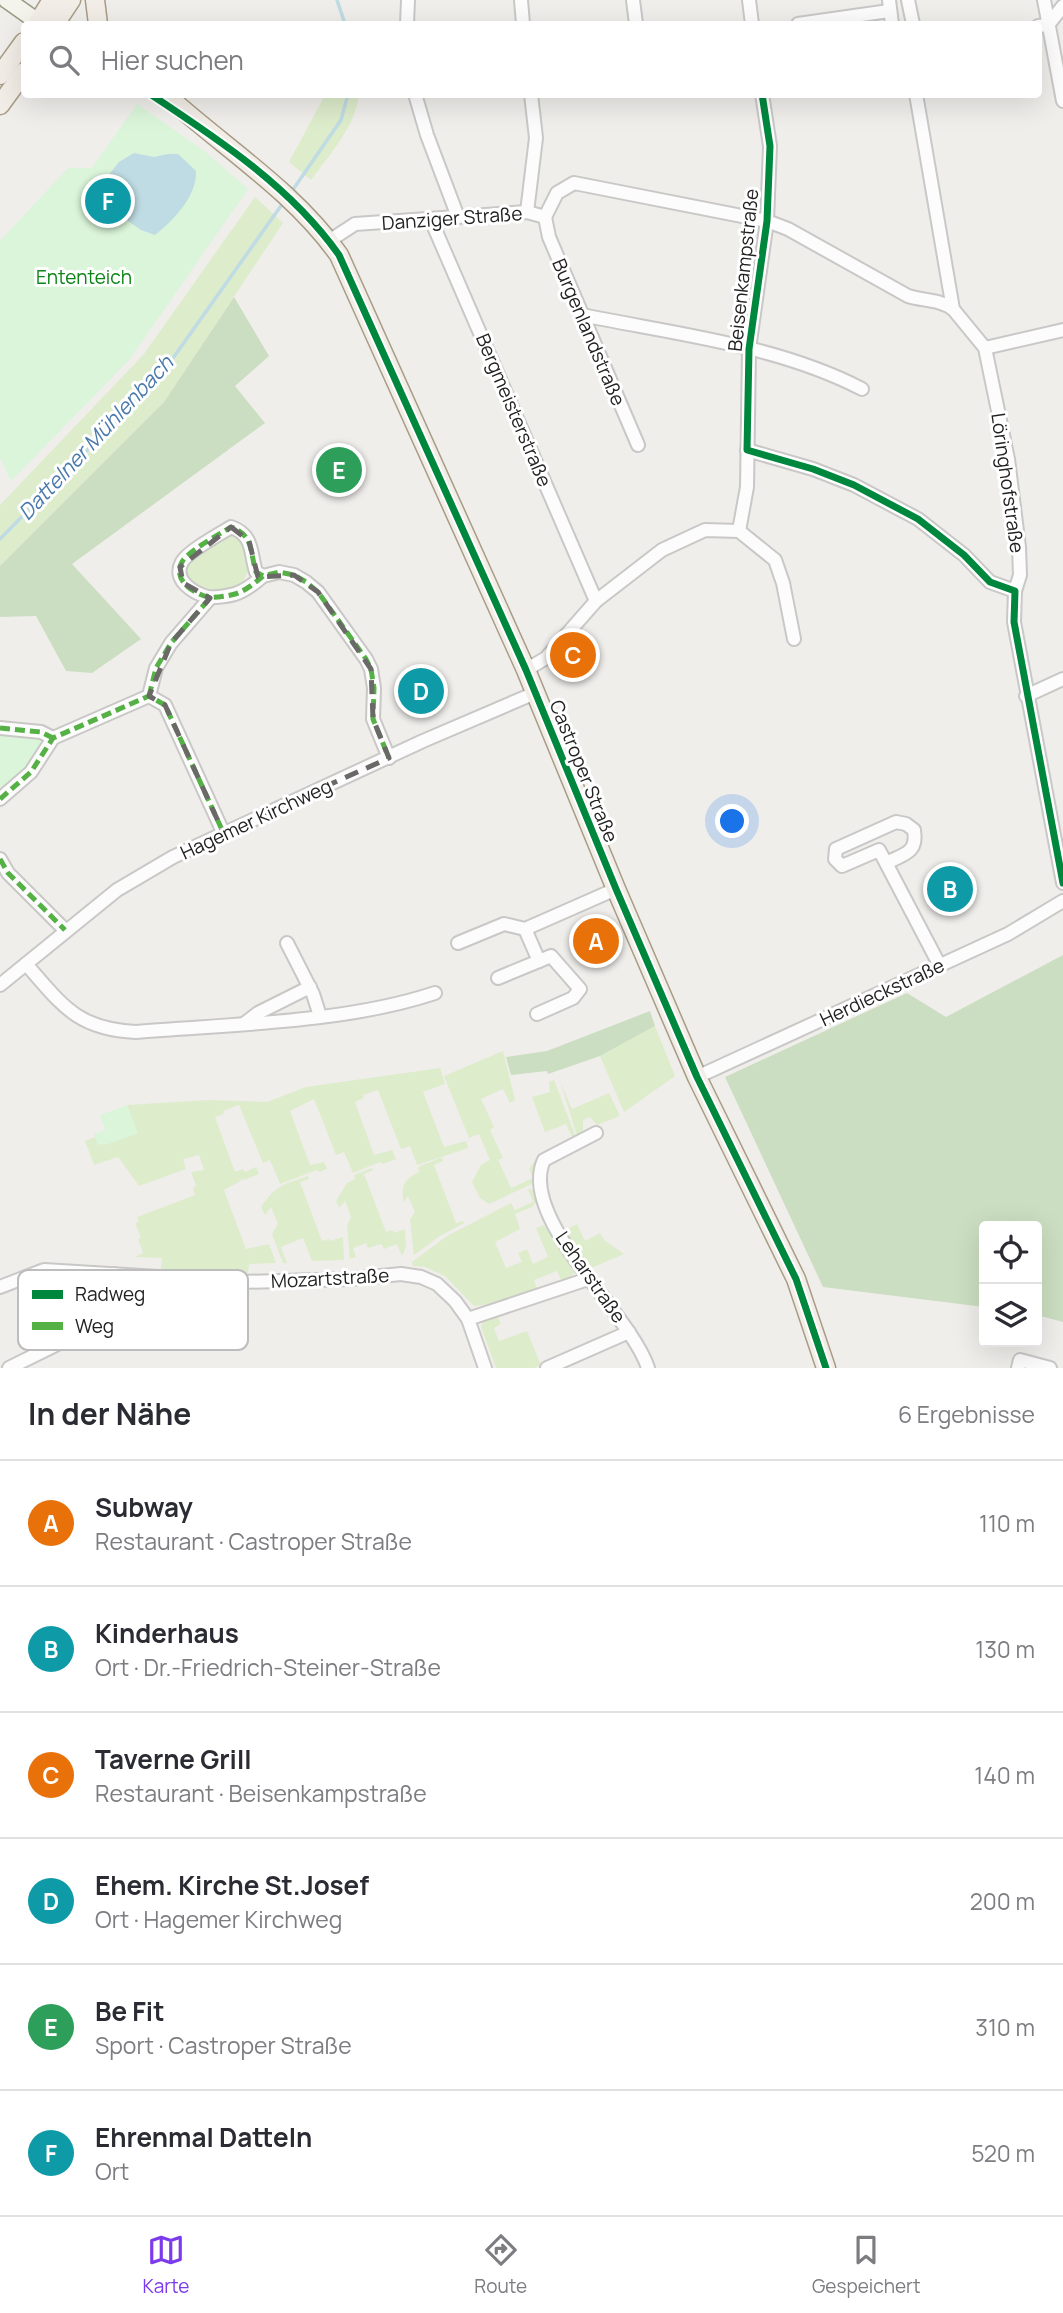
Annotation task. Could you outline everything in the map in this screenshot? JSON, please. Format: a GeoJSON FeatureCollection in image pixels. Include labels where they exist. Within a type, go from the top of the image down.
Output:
{"type":"FeatureCollection","features":[{"type":"Feature","properties":{"kind":"main road"},"geometry":{"type":"LineString","coordinates":[[7,0],[48,16],[71,0]]}},
{"type":"Feature","properties":{"kind":"main road"},"geometry":{"type":"LineString","coordinates":[[95,0],[98,21]]}},
{"type":"Feature","properties":{"kind":"main road"},"geometry":{"type":"LineString","coordinates":[[0,75],[21,46]]}},
{"type":"Feature","properties":{"kind":"main road"},"geometry":{"type":"LineString","coordinates":[[0,104],[21,76]]}},
{"type":"Feature","properties":{"kind":"main road","name":"Castroper Straße"},"geometry":{"type":"LineString","coordinates":[[156,98],[193,121]]}},
{"type":"Feature","properties":{"kind":"main road","name":"Castroper Straße"},"geometry":{"type":"LineString","coordinates":[[169,98],[193,121],[278,188],[339,255],[526,670],[615,889],[696,1077],[796,1279],[826,1368]]}},
{"type":"Feature","properties":{"kind":"street"},"geometry":{"type":"LineString","coordinates":[[407,21],[408,0]]}},
{"type":"Feature","properties":{"kind":"street"},"geometry":{"type":"LineString","coordinates":[[521,0],[523,21]]}},
{"type":"Feature","properties":{"kind":"street"},"geometry":{"type":"LineString","coordinates":[[633,0],[636,21]]}},
{"type":"Feature","properties":{"kind":"street"},"geometry":{"type":"LineString","coordinates":[[749,0],[752,21]]}},
{"type":"Feature","properties":{"kind":"street"},"geometry":{"type":"LineString","coordinates":[[908,0],[913,21]]}},
{"type":"Feature","properties":{"kind":"street"},"geometry":{"type":"LineString","coordinates":[[1044,0],[1043,26],[1063,101]]}},
{"type":"Feature","properties":{"kind":"street"},"geometry":{"type":"LineString","coordinates":[[812,21],[889,5]]}},
{"type":"Feature","properties":{"kind":"street"},"geometry":{"type":"LineString","coordinates":[[1043,26],[1063,6]]}},
{"type":"Feature","properties":{"kind":"street"},"geometry":{"type":"LineString","coordinates":[[416,98],[458,217]]}},
{"type":"Feature","properties":{"kind":"street"},"geometry":{"type":"LineString","coordinates":[[527,212],[536,138],[531,98]]}},
{"type":"Feature","properties":{"kind":"street","name":"Beisenkampstraße"},"geometry":{"type":"LineString","coordinates":[[739,531],[747,487],[749,349],[767,221],[770,146],[763,98]]}},
{"type":"Feature","properties":{"kind":"street","name":"Löringhofstraße"},"geometry":{"type":"LineString","coordinates":[[917,98],[953,309],[985,348],[1008,459],[1019,547],[1020,575],[1014,591],[1014,622],[1063,883]]}},
{"type":"Feature","properties":{"kind":"street","name":"Danziger Straße"},"geometry":{"type":"LineString","coordinates":[[329,241],[355,224],[527,212],[545,218],[557,193],[574,183],[767,221],[788,229],[908,296],[922,301],[941,301],[953,309]]}},
{"type":"Feature","properties":{"kind":"street","name":"Burgenlandstraße"},"geometry":{"type":"LineString","coordinates":[[545,218],[548,237],[638,445]]}},
{"type":"Feature","properties":{"kind":"street","name":"Bergmeisterstraße"},"geometry":{"type":"LineString","coordinates":[[432,220],[596,601]]}},
{"type":"Feature","properties":{"kind":"street"},"geometry":{"type":"LineString","coordinates":[[582,315],[749,349],[839,377],[862,389]]}},
{"type":"Feature","properties":{"kind":"street"},"geometry":{"type":"LineString","coordinates":[[985,348],[1063,330]]}},
{"type":"Feature","properties":{"kind":"street"},"geometry":{"type":"LineString","coordinates":[[747,450],[813,469],[854,485],[918,519],[964,555],[990,582],[1014,591]]}},
{"type":"Feature","properties":{"kind":"street"},"geometry":{"type":"LineString","coordinates":[[263,576],[256,572],[249,541],[242,531],[231,527],[182,560],[180,567],[183,583],[210,598],[237,594],[263,576],[279,572],[294,575],[318,592],[371,669],[373,719],[389,758]]}},
{"type":"Feature","properties":{"kind":"street"},"geometry":{"type":"LineString","coordinates":[[526,670],[546,658],[596,601],[662,550],[705,530],[739,531],[775,560],[783,583],[794,639]]}},
{"type":"Feature","properties":{"kind":"street"},"geometry":{"type":"LineString","coordinates":[[149,696],[156,668],[171,643],[210,598]]}},
{"type":"Feature","properties":{"kind":"street"},"geometry":{"type":"LineString","coordinates":[[1026,696],[1063,679]]}},
{"type":"Feature","properties":{"kind":"street","name":"Hagemer Kirchweg"},"geometry":{"type":"LineString","coordinates":[[0,985],[117,890],[173,857],[423,741],[535,693]]}},
{"type":"Feature","properties":{"kind":"street"},"geometry":{"type":"LineString","coordinates":[[0,799],[31,772],[53,738],[149,696]]}},
{"type":"Feature","properties":{"kind":"street"},"geometry":{"type":"LineString","coordinates":[[149,696],[165,705],[223,832]]}},
{"type":"Feature","properties":{"kind":"street"},"geometry":{"type":"LineString","coordinates":[[0,728],[41,732],[53,738]]}},
{"type":"Feature","properties":{"kind":"street"},"geometry":{"type":"LineString","coordinates":[[886,863],[910,851],[916,841],[914,830],[906,824],[896,822],[836,849],[835,859],[842,866],[878,850],[940,966]]}},
{"type":"Feature","properties":{"kind":"street"},"geometry":{"type":"LineString","coordinates":[[0,859],[8,873],[65,930]]}},
{"type":"Feature","properties":{"kind":"street"},"geometry":{"type":"LineString","coordinates":[[458,943],[504,924],[525,929],[615,889]]}},
{"type":"Feature","properties":{"kind":"street","name":"Herdieckstraße"},"geometry":{"type":"LineString","coordinates":[[696,1077],[1008,934],[1063,901]]}},
{"type":"Feature","properties":{"kind":"street"},"geometry":{"type":"LineString","coordinates":[[525,929],[539,961]]}},
{"type":"Feature","properties":{"kind":"street"},"geometry":{"type":"LineString","coordinates":[[287,943],[310,987],[320,1016]]}},
{"type":"Feature","properties":{"kind":"street"},"geometry":{"type":"LineString","coordinates":[[498,978],[551,956],[580,989],[573,998],[537,1013]]}},
{"type":"Feature","properties":{"kind":"street"},"geometry":{"type":"LineString","coordinates":[[26,964],[61,1003],[87,1023],[111,1031],[136,1032],[320,1016],[397,1005],[435,993]]}},
{"type":"Feature","properties":{"kind":"street"},"geometry":{"type":"LineString","coordinates":[[245,1023],[258,1013],[310,987]]}},
{"type":"Feature","properties":{"kind":"street","name":"Leharstraße"},"geometry":{"type":"LineString","coordinates":[[596,1133],[544,1160],[538,1177],[539,1185],[552,1221],[588,1279],[629,1332],[648,1368]]}},
{"type":"Feature","properties":{"kind":"street","name":"Mozartstraße"},"geometry":{"type":"LineString","coordinates":[[248,1282],[421,1277],[437,1284],[456,1301],[468,1319],[485,1368]]}},
{"type":"Feature","properties":{"kind":"street"},"geometry":{"type":"LineString","coordinates":[[468,1319],[588,1279]]}},
{"type":"Feature","properties":{"kind":"street","name":"Mozartstraße"},"geometry":{"type":"LineString","coordinates":[[0,1287],[18,1280]]}},
{"type":"Feature","properties":{"kind":"street"},"geometry":{"type":"LineString","coordinates":[[547,1368],[629,1332]]}},
{"type":"Feature","properties":{"kind":"street"},"geometry":{"type":"LineString","coordinates":[[9,1368],[45,1350]]}},
{"type":"Feature","properties":{"kind":"street"},"geometry":{"type":"LineString","coordinates":[[1018,1368],[1020,1360],[1050,1368]]}},
{"type":"Feature","properties":{"kind":"highlighted area"},"geometry":{"type":"Polygon","coordinates":[[[231,527],[249,541],[258,577],[294,575],[318,592],[371,669],[373,719],[389,758],[223,832],[165,705],[149,696],[171,643],[210,598],[183,583],[180,567],[231,527]]]}},
{"type":"Feature","properties":{"kind":"green space"},"geometry":{"type":"Polygon","coordinates":[[[323,98],[358,98],[347,129],[311,180],[289,162],[323,98]]]}},
{"type":"Feature","properties":{"kind":"green space","name":"Ententeich"},"geometry":{"type":"Polygon","coordinates":[[[137,104],[203,150],[248,189],[129,360],[11,481],[0,458],[0,241],[68,168],[92,168],[137,104]]]}},
{"type":"Feature","properties":{"kind":"green space"},"geometry":{"type":"Polygon","coordinates":[[[255,197],[283,223],[164,402],[0,566],[0,505],[144,354],[255,197]]]}},
{"type":"Feature","properties":{"kind":"green space"},"geometry":{"type":"Polygon","coordinates":[[[234,297],[269,356],[235,386],[265,423],[72,564],[141,639],[92,673],[66,671],[36,616],[0,617],[0,566],[164,402],[234,297]]]}},
{"type":"Feature","properties":{"kind":"green space"},"geometry":{"type":"Polygon","coordinates":[[[238,534],[247,549],[249,569],[244,580],[236,589],[227,592],[196,586],[186,574],[191,562],[208,547],[238,534]]]}},
{"type":"Feature","properties":{"kind":"green space"},"geometry":{"type":"Polygon","coordinates":[[[0,731],[39,737],[41,741],[32,762],[4,790],[0,789],[0,731]]]}},
{"type":"Feature","properties":{"kind":"green space"},"geometry":{"type":"Polygon","coordinates":[[[1063,955],[1063,1322],[1042,1316],[1042,1221],[979,1221],[979,1306],[823,1287],[725,1077],[907,993],[946,1017],[1063,955]]]}},
{"type":"Feature","properties":{"kind":"green space"},"geometry":{"type":"Polygon","coordinates":[[[650,1011],[655,1026],[600,1056],[548,1074],[547,1071],[511,1075],[506,1057],[547,1051],[650,1011]]]}},
{"type":"Feature","properties":{"kind":"green space"},"geometry":{"type":"Polygon","coordinates":[[[655,1026],[675,1076],[624,1112],[600,1056],[655,1026]]]}},
{"type":"Feature","properties":{"kind":"green space"},"geometry":{"type":"Polygon","coordinates":[[[503,1051],[515,1100],[510,1103],[503,1089],[481,1099],[494,1127],[490,1130],[503,1158],[498,1160],[511,1188],[533,1178],[529,1169],[538,1156],[540,1158],[534,1175],[536,1182],[489,1204],[480,1198],[472,1182],[481,1165],[490,1160],[479,1134],[469,1138],[444,1076],[503,1051]]]}},
{"type":"Feature","properties":{"kind":"green space"},"geometry":{"type":"Polygon","coordinates":[[[440,1068],[445,1084],[423,1092],[444,1147],[466,1141],[468,1148],[417,1165],[410,1146],[401,1149],[378,1090],[363,1095],[364,1098],[355,1102],[374,1155],[392,1150],[396,1159],[383,1164],[380,1162],[353,1173],[344,1152],[336,1155],[314,1099],[290,1111],[310,1165],[324,1162],[327,1169],[280,1184],[270,1160],[263,1163],[239,1105],[215,1117],[235,1172],[243,1169],[245,1172],[256,1167],[259,1174],[244,1180],[228,1176],[242,1180],[224,1190],[246,1249],[269,1244],[276,1263],[249,1264],[248,1273],[248,1270],[161,1269],[162,1258],[135,1257],[143,1253],[135,1223],[139,1222],[137,1217],[195,1195],[193,1188],[196,1186],[191,1172],[204,1170],[199,1155],[183,1159],[186,1169],[139,1186],[118,1157],[94,1165],[85,1141],[95,1137],[98,1145],[137,1133],[127,1105],[209,1100],[267,1102],[306,1087],[440,1068]]]}},
{"type":"Feature","properties":{"kind":"green space"},"geometry":{"type":"Polygon","coordinates":[[[554,1080],[577,1140],[574,1141],[566,1124],[545,1132],[532,1097],[550,1092],[549,1082],[554,1080]]]}},
{"type":"Feature","properties":{"kind":"green space"},"geometry":{"type":"Polygon","coordinates":[[[560,1081],[572,1109],[609,1093],[620,1116],[597,1125],[590,1117],[583,1120],[583,1132],[578,1139],[560,1081]]]}},
{"type":"Feature","properties":{"kind":"green space"},"geometry":{"type":"Polygon","coordinates":[[[127,1105],[138,1133],[106,1145],[98,1145],[94,1134],[105,1130],[100,1115],[127,1105]]]}},
{"type":"Feature","properties":{"kind":"green space"},"geometry":{"type":"Polygon","coordinates":[[[442,1157],[443,1161],[434,1165],[456,1223],[464,1223],[414,1255],[410,1219],[415,1212],[408,1196],[404,1202],[403,1187],[410,1177],[419,1172],[418,1167],[442,1157]]]}},
{"type":"Feature","properties":{"kind":"green space"},"geometry":{"type":"Polygon","coordinates":[[[372,1168],[373,1170],[364,1174],[386,1232],[393,1230],[394,1233],[405,1229],[406,1247],[402,1256],[397,1244],[384,1249],[381,1244],[368,1248],[366,1243],[353,1248],[356,1257],[350,1259],[347,1226],[351,1217],[345,1201],[339,1208],[336,1201],[347,1183],[355,1179],[354,1175],[372,1168]]]}},
{"type":"Feature","properties":{"kind":"green space"},"geometry":{"type":"Polygon","coordinates":[[[308,1176],[309,1179],[300,1182],[322,1241],[343,1237],[344,1260],[312,1261],[303,1238],[281,1247],[287,1263],[283,1263],[272,1234],[278,1224],[271,1207],[265,1215],[261,1207],[281,1186],[308,1176]]]}},
{"type":"Feature","properties":{"kind":"green space"},"geometry":{"type":"Polygon","coordinates":[[[528,1189],[538,1190],[541,1197],[532,1207],[515,1214],[520,1229],[495,1242],[506,1268],[522,1262],[518,1253],[527,1249],[533,1264],[548,1257],[536,1228],[544,1225],[574,1269],[575,1272],[569,1278],[561,1280],[557,1271],[534,1280],[537,1288],[491,1304],[474,1306],[445,1276],[425,1267],[413,1266],[412,1262],[447,1236],[511,1203],[515,1210],[533,1202],[528,1189]]]}},
{"type":"Feature","properties":{"kind":"green space"},"geometry":{"type":"Polygon","coordinates":[[[577,1224],[585,1241],[600,1233],[604,1240],[624,1254],[589,1269],[564,1231],[577,1224]]]}},
{"type":"Feature","properties":{"kind":"green space"},"geometry":{"type":"Polygon","coordinates":[[[497,1315],[501,1324],[494,1328],[499,1341],[527,1331],[541,1365],[534,1368],[496,1368],[481,1327],[484,1319],[497,1315]]]}},
{"type":"Feature","properties":{"kind":"water"},"geometry":{"type":"Polygon","coordinates":[[[134,153],[154,157],[178,154],[196,171],[193,189],[188,198],[177,215],[155,235],[141,230],[124,218],[131,207],[101,185],[119,162],[134,153]]]}},
{"type":"Feature","properties":{"kind":"waterway"},"geometry":{"type":"LineString","coordinates":[[337,0],[344,21]]}},
{"type":"Feature","properties":{"kind":"waterway"},"geometry":{"type":"LineString","coordinates":[[292,191],[341,120],[347,98]]}},
{"type":"Feature","properties":{"kind":"waterway","name":"Dattelner Mühlenbach"},"geometry":{"type":"LineString","coordinates":[[0,539],[161,375],[283,203]]}},
{"type":"Feature","properties":{"kind":"marked path"},"geometry":{"type":"LineString","coordinates":[[263,576],[239,593],[211,597],[186,585],[180,575],[180,569],[182,562],[191,553],[231,527],[247,540],[256,572],[263,576],[279,572],[294,575],[318,592],[371,669],[374,688],[373,719],[389,758]]}},
{"type":"Feature","properties":{"kind":"marked path"},"geometry":{"type":"LineString","coordinates":[[149,696],[156,668],[171,643],[210,598]]}},
{"type":"Feature","properties":{"kind":"marked path"},"geometry":{"type":"LineString","coordinates":[[0,799],[31,772],[53,738],[149,696],[165,705],[223,832]]}},
{"type":"Feature","properties":{"kind":"marked path"},"geometry":{"type":"LineString","coordinates":[[0,728],[41,732],[53,738]]}},
{"type":"Feature","properties":{"kind":"marked path"},"geometry":{"type":"LineString","coordinates":[[0,859],[8,873],[65,930]]}},
{"type":"Feature","properties":{"kind":"cycle path"},"geometry":{"type":"LineString","coordinates":[[156,98],[227,147],[276,186],[299,207],[339,255],[526,670],[697,1077],[796,1279],[826,1368]]}},
{"type":"Feature","properties":{"kind":"cycle path"},"geometry":{"type":"LineString","coordinates":[[763,98],[770,146],[767,221],[749,349],[747,450],[813,469],[854,485],[918,519],[964,555],[990,582],[1015,591],[1014,622],[1063,883]]}},
{"type":"Feature","properties":{"kind":"place","name":"Ehrenmal Datteln"},"geometry":{"type":"Point","coordinates":[108,201]}},
{"type":"Feature","properties":{"kind":"place","name":"Be Fit"},"geometry":{"type":"Point","coordinates":[339,470]}},
{"type":"Feature","properties":{"kind":"place","name":"Taverne Grill"},"geometry":{"type":"Point","coordinates":[573,655]}},
{"type":"Feature","properties":{"kind":"place","name":"Ehem. Kirche St.Josef"},"geometry":{"type":"Point","coordinates":[421,691]}},
{"type":"Feature","properties":{"kind":"place","name":"Kinderhaus"},"geometry":{"type":"Point","coordinates":[950,889]}},
{"type":"Feature","properties":{"kind":"place","name":"Subway"},"geometry":{"type":"Point","coordinates":[596,941]}}]}
